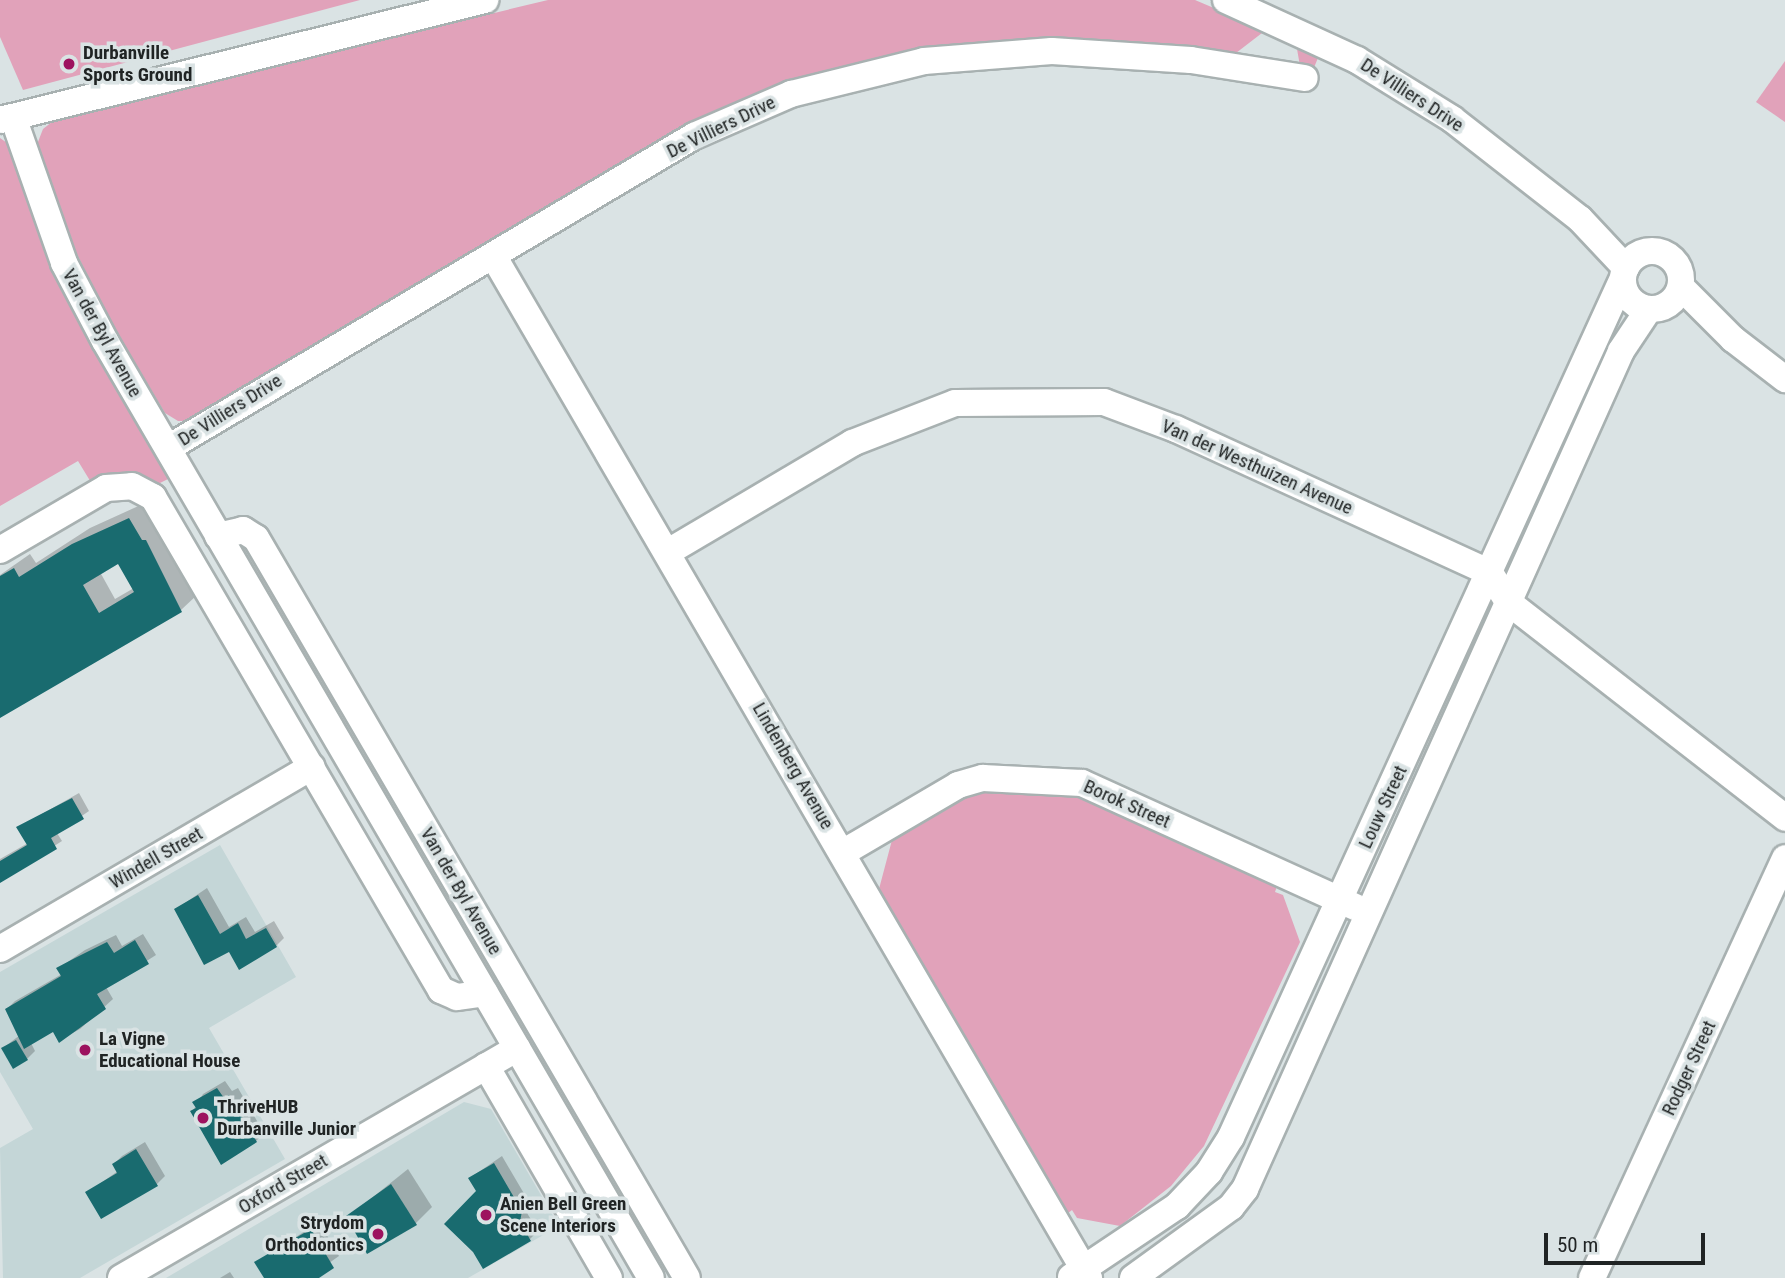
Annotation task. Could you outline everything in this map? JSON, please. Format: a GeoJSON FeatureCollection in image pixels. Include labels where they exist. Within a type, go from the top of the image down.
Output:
{"type":"FeatureCollection","features":[{"type":"Feature","properties":{"kind":"street"},"geometry":{"type":"LineString","coordinates":[[7,118],[485,0]]}},
{"type":"Feature","properties":{"kind":"street","name":"De Villiers Drive"},"geometry":{"type":"LineString","coordinates":[[1226,0],[1310,36],[1405,88],[1580,219],[1630,267],[1630,299],[1665,301]]}},
{"type":"Feature","properties":{"kind":"street","name":"De Villiers Drive"},"geometry":{"type":"LineString","coordinates":[[168,448],[694,136],[791,94],[879,70],[970,56],[1094,52],[1191,60],[1305,78]]}},
{"type":"Feature","properties":{"kind":"street","name":"Van der Byl Avenue"},"geometry":{"type":"LineString","coordinates":[[7,118],[64,263],[218,536],[651,1278]]}},
{"type":"Feature","properties":{"kind":"street"},"geometry":{"type":"LineString","coordinates":[[1630,267],[1657,251],[1674,260],[1665,301],[1733,339],[1785,379]]}},
{"type":"Feature","properties":{"kind":"street","name":"Lindenberg Avenue"},"geometry":{"type":"LineString","coordinates":[[494,257],[844,852],[1081,1275]]}},
{"type":"Feature","properties":{"kind":"street","name":"Louw Street"},"geometry":{"type":"LineString","coordinates":[[1081,1275],[1177,1206],[1221,1155],[1630,267]]}},
{"type":"Feature","properties":{"kind":"street","name":"Louw Street"},"geometry":{"type":"LineString","coordinates":[[1133,1278],[1231,1207],[1245,1189],[1621,351],[1665,301]]}},
{"type":"Feature","properties":{"kind":"street","name":"Van der Westhuizen Avenue"},"geometry":{"type":"LineString","coordinates":[[668,552],[852,443],[955,403],[1094,400],[1175,429],[1490,573]]}},
{"type":"Feature","properties":{"kind":"street"},"geometry":{"type":"LineString","coordinates":[[0,550],[106,488],[132,486],[158,503],[441,990],[457,997],[485,993]]}},
{"type":"Feature","properties":{"kind":"street","name":"Van der Byl Avenue"},"geometry":{"type":"LineString","coordinates":[[218,536],[243,530],[256,538],[687,1278]]}},
{"type":"Feature","properties":{"kind":"street"},"geometry":{"type":"LineString","coordinates":[[1490,573],[1508,602],[1785,818]]}},
{"type":"Feature","properties":{"kind":"street","name":"Windell Street"},"geometry":{"type":"LineString","coordinates":[[0,949],[312,767]]}},
{"type":"Feature","properties":{"kind":"street","name":"Borok Street"},"geometry":{"type":"LineString","coordinates":[[844,852],[958,785],[983,778],[1030,778],[1082,783],[1368,913]]}},
{"type":"Feature","properties":{"kind":"street","name":"Rodger Street"},"geometry":{"type":"LineString","coordinates":[[1592,1278],[1785,858]]}},
{"type":"Feature","properties":{"kind":"street","name":"Oxford Street"},"geometry":{"type":"LineString","coordinates":[[121,1278],[517,1048]]}},
{"type":"Feature","properties":{"kind":"street"},"geometry":{"type":"LineString","coordinates":[[486,1066],[609,1278]]}},
{"type":"Feature","properties":{"kind":"shaded area","name":"Durbanville Sports Ground"},"geometry":{"type":"Polygon","coordinates":[[[0,0],[360,0],[23,90],[0,37],[0,0]]]}},
{"type":"Feature","properties":{"kind":"shaded area"},"geometry":{"type":"Polygon","coordinates":[[[548,0],[1195,0],[1320,53],[1313,70],[1300,66],[1297,49],[1262,33],[1236,53],[1149,43],[1027,41],[840,69],[191,421],[178,421],[165,413],[112,325],[63,226],[36,147],[43,129],[57,118],[548,0]]]}},
{"type":"Feature","properties":{"kind":"shaded area"},"geometry":{"type":"Polygon","coordinates":[[[1785,61],[1785,122],[1756,102],[1785,61]]]}},
{"type":"Feature","properties":{"kind":"shaded area"},"geometry":{"type":"Polygon","coordinates":[[[0,138],[10,145],[60,281],[168,479],[156,485],[92,484],[78,461],[0,506],[0,138]]]}},
{"type":"Feature","properties":{"kind":"shaded area"},"geometry":{"type":"Polygon","coordinates":[[[978,789],[1076,794],[1277,886],[1275,892],[1283,895],[1300,942],[1204,1146],[1171,1186],[1120,1226],[1077,1218],[1072,1210],[1067,1214],[879,889],[892,840],[978,789]]]}},
{"type":"Feature","properties":{"kind":"shaded area","name":"La Vigne Educational House"},"geometry":{"type":"Polygon","coordinates":[[[220,845],[296,977],[209,1028],[285,1159],[80,1278],[3,1278],[0,1148],[33,1129],[0,1072],[0,972],[220,845]]]}},
{"type":"Feature","properties":{"kind":"shaded area"},"geometry":{"type":"Polygon","coordinates":[[[464,1102],[491,1109],[559,1226],[468,1278],[166,1278],[464,1102]]]}},
{"type":"Feature","properties":{"kind":"building"},"geometry":{"type":"Polygon","coordinates":[[[129,518],[142,540],[146,540],[182,612],[0,718],[0,576],[14,568],[19,577],[72,544],[129,518]],[[118,564],[83,585],[99,613],[134,592],[118,564]]]}},
{"type":"Feature","properties":{"kind":"building"},"geometry":{"type":"Polygon","coordinates":[[[72,798],[84,819],[51,838],[57,849],[0,883],[0,861],[27,845],[16,827],[72,798]]]}},
{"type":"Feature","properties":{"kind":"building"},"geometry":{"type":"Polygon","coordinates":[[[198,895],[220,934],[238,923],[246,939],[266,928],[277,947],[239,970],[229,952],[204,965],[174,909],[198,895]]]}},
{"type":"Feature","properties":{"kind":"building"},"geometry":{"type":"Polygon","coordinates":[[[135,940],[149,964],[97,994],[106,1009],[59,1043],[53,1032],[24,1049],[5,1009],[61,976],[56,968],[107,942],[114,953],[135,940]]]}},
{"type":"Feature","properties":{"kind":"building"},"geometry":{"type":"Polygon","coordinates":[[[16,1040],[28,1060],[13,1069],[1,1048],[16,1040]]]}},
{"type":"Feature","properties":{"kind":"building"},"geometry":{"type":"Polygon","coordinates":[[[217,1088],[224,1098],[229,1095],[257,1142],[221,1165],[190,1111],[196,1108],[192,1102],[217,1088]]]}},
{"type":"Feature","properties":{"kind":"building"},"geometry":{"type":"Polygon","coordinates":[[[136,1149],[158,1186],[101,1219],[85,1192],[117,1173],[112,1164],[136,1149]]]}},
{"type":"Feature","properties":{"kind":"building","name":"Anien Bell Green Scene Interiors"},"geometry":{"type":"Polygon","coordinates":[[[494,1163],[522,1211],[520,1222],[531,1241],[483,1269],[473,1252],[444,1224],[476,1191],[468,1178],[494,1163]]]}},
{"type":"Feature","properties":{"kind":"building","name":"Strydom Orthodontics"},"geometry":{"type":"Polygon","coordinates":[[[391,1184],[417,1225],[367,1254],[346,1216],[391,1184]]]}},
{"type":"Feature","properties":{"kind":"building"},"geometry":{"type":"Polygon","coordinates":[[[311,1229],[334,1268],[319,1278],[264,1278],[254,1262],[311,1229]]]}},
{"type":"Feature","properties":{"kind":"place","name":"Durbanville Sports Ground"},"geometry":{"type":"Point","coordinates":[69,64]}},
{"type":"Feature","properties":{"kind":"place","name":"La Vigne Educational House"},"geometry":{"type":"Point","coordinates":[85,1050]}},
{"type":"Feature","properties":{"kind":"place","name":"ThriveHUB Durbanville Junior"},"geometry":{"type":"Point","coordinates":[203,1118]}},
{"type":"Feature","properties":{"kind":"place","name":"Anien Bell Green Scene Interiors"},"geometry":{"type":"Point","coordinates":[486,1215]}},
{"type":"Feature","properties":{"kind":"place","name":"Strydom Orthodontics"},"geometry":{"type":"Point","coordinates":[378,1234]}}]}
